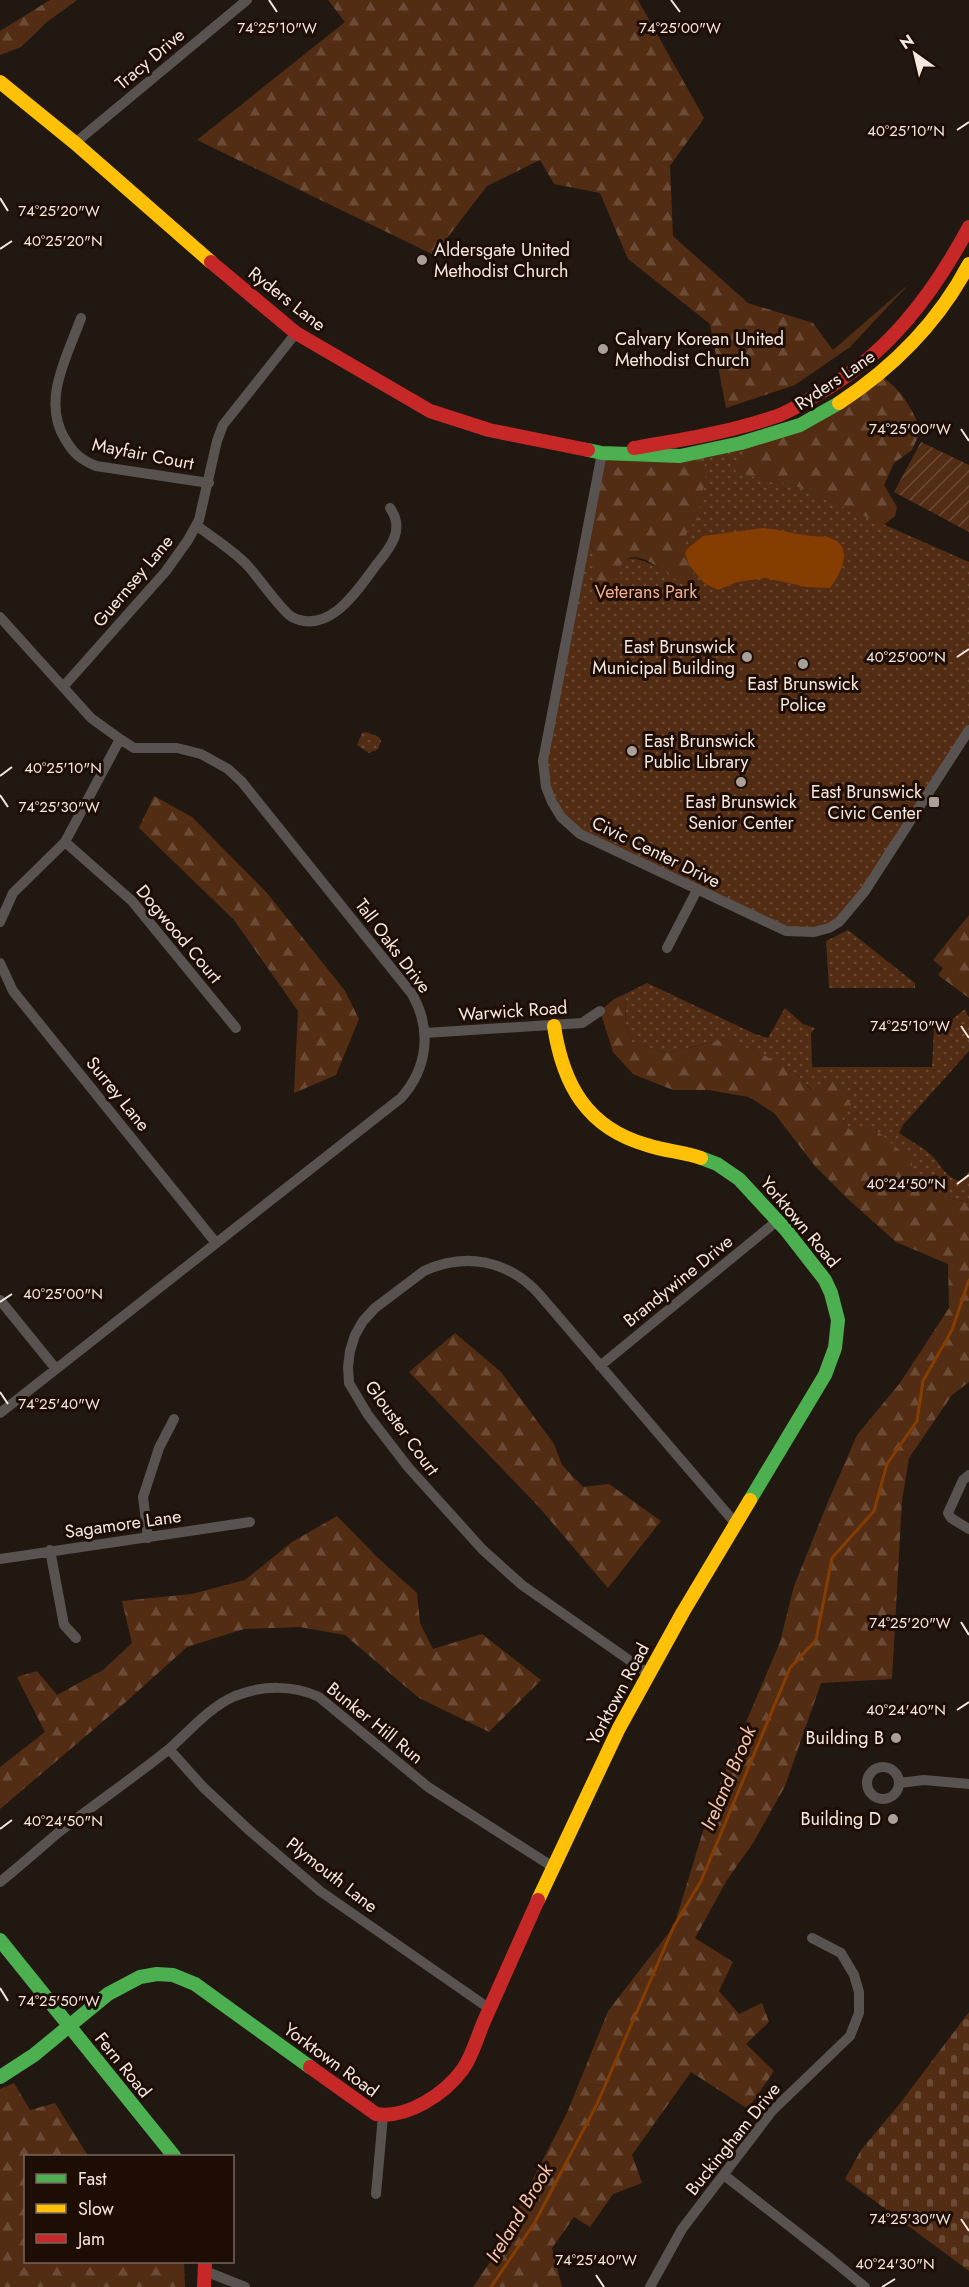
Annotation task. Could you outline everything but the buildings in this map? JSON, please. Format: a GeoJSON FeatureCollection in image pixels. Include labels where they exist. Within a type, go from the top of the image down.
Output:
{"type":"FeatureCollection","features":[{"type":"Feature","properties":{"kind":"street","name":"Tracy Drive"},"geometry":{"type":"LineString","coordinates":[[75,143],[234,4],[248,0]]}},
{"type":"Feature","properties":{"kind":"street","name":"Ryders Lane"},"geometry":{"type":"LineString","coordinates":[[0,82],[75,143],[185,240],[296,333],[430,411],[489,430],[602,453],[680,456],[741,443],[800,425],[869,382],[914,344],[962,279],[969,264]]}},
{"type":"Feature","properties":{"kind":"street","name":"Ryders Lane"},"geometry":{"type":"LineString","coordinates":[[602,453],[672,442],[775,417],[830,389],[874,356],[913,318],[949,267],[969,227]]}},
{"type":"Feature","properties":{"kind":"street","name":"Mayfair Court"},"geometry":{"type":"LineString","coordinates":[[81,318],[57,384],[55,404],[57,422],[71,450],[81,460],[96,466],[209,483]]}},
{"type":"Feature","properties":{"kind":"street","name":"Guernsey Lane"},"geometry":{"type":"LineString","coordinates":[[63,687],[166,571],[196,525],[223,425],[296,333]]}},
{"type":"Feature","properties":{"kind":"street","name":"Civic Center Drive"},"geometry":{"type":"LineString","coordinates":[[602,453],[544,750],[543,770],[546,786],[556,810],[580,834],[786,931],[814,932],[829,928],[850,911],[865,891],[969,730]]}},
{"type":"Feature","properties":{"kind":"street"},"geometry":{"type":"LineString","coordinates":[[196,525],[246,564],[291,617],[311,622],[331,616],[347,603],[393,544],[397,530],[396,517],[390,508]]}},
{"type":"Feature","properties":{"kind":"street","name":"Tall Oaks Drive"},"geometry":{"type":"LineString","coordinates":[[0,617],[91,718],[120,739],[134,748],[177,748],[201,754],[228,769],[242,782],[412,994],[420,1009],[425,1034],[420,1069],[401,1098],[0,1413]]}},
{"type":"Feature","properties":{"kind":"street"},"geometry":{"type":"LineString","coordinates":[[0,922],[13,893],[65,842],[120,739]]}},
{"type":"Feature","properties":{"kind":"street","name":"Dogwood Court"},"geometry":{"type":"LineString","coordinates":[[65,842],[132,901],[236,1028]]}},
{"type":"Feature","properties":{"kind":"street"},"geometry":{"type":"LineString","coordinates":[[667,948],[696,890]]}},
{"type":"Feature","properties":{"kind":"street","name":"Surrey Lane"},"geometry":{"type":"LineString","coordinates":[[0,963],[13,991],[216,1243]]}},
{"type":"Feature","properties":{"kind":"street","name":"Warwick Road"},"geometry":{"type":"LineString","coordinates":[[425,1034],[582,1023],[600,1011]]}},
{"type":"Feature","properties":{"kind":"street","name":"Yorktown Road"},"geometry":{"type":"LineString","coordinates":[[0,2076],[33,2056],[107,1993],[122,1984],[160,1974],[172,1975],[195,1984],[376,2114],[390,2117],[416,2108],[438,2094],[463,2069],[553,1867],[619,1728],[735,1524],[825,1375],[834,1357],[838,1338],[837,1309],[827,1281],[747,1187],[714,1163],[689,1153],[634,1142],[601,1122],[582,1104],[568,1082],[559,1058],[554,1026]]}},
{"type":"Feature","properties":{"kind":"street","name":"Brandywine Drive"},"geometry":{"type":"LineString","coordinates":[[600,1366],[777,1221]]}},
{"type":"Feature","properties":{"kind":"street","name":"Glouster Court"},"geometry":{"type":"LineString","coordinates":[[649,1674],[522,1586],[441,1506],[368,1415],[350,1383],[348,1367],[350,1351],[363,1321],[375,1308],[424,1271],[442,1263],[461,1260],[490,1263],[509,1270],[539,1293],[735,1524]]}},
{"type":"Feature","properties":{"kind":"street"},"geometry":{"type":"LineString","coordinates":[[0,1300],[56,1369]]}},
{"type":"Feature","properties":{"kind":"street"},"geometry":{"type":"LineString","coordinates":[[148,1538],[143,1497],[156,1458],[174,1419]]}},
{"type":"Feature","properties":{"kind":"street"},"geometry":{"type":"LineString","coordinates":[[969,1475],[963,1480],[948,1513],[951,1518],[969,1529]]}},
{"type":"Feature","properties":{"kind":"street","name":"Sagamore Lane"},"geometry":{"type":"LineString","coordinates":[[0,1558],[250,1522]]}},
{"type":"Feature","properties":{"kind":"street"},"geometry":{"type":"LineString","coordinates":[[50,1550],[64,1625],[76,1638]]}},
{"type":"Feature","properties":{"kind":"street","name":"Bunker Hill Run"},"geometry":{"type":"LineString","coordinates":[[0,1882],[59,1833],[169,1749],[220,1704],[237,1696],[267,1689],[289,1688],[320,1697],[428,1787],[553,1867]]}},
{"type":"Feature","properties":{"kind":"street","name":"Plymouth Lane"},"geometry":{"type":"LineString","coordinates":[[169,1749],[211,1794],[320,1891],[490,2009]]}},
{"type":"Feature","properties":{"kind":"street"},"geometry":{"type":"LineString","coordinates":[[899,1783],[924,1780],[969,1784]]}},
{"type":"Feature","properties":{"kind":"street","name":"Buckingham Drive"},"geometry":{"type":"LineString","coordinates":[[650,2287],[682,2229],[772,2111],[850,2036],[859,2013],[859,1992],[854,1975],[841,1953],[812,1938]]}},
{"type":"Feature","properties":{"kind":"street","name":"Fern Road"},"geometry":{"type":"LineString","coordinates":[[0,1940],[172,2155]]}},
{"type":"Feature","properties":{"kind":"street"},"geometry":{"type":"LineString","coordinates":[[376,2194],[383,2116]]}},
{"type":"Feature","properties":{"kind":"street"},"geometry":{"type":"LineString","coordinates":[[724,2175],[865,2287]]}},
{"type":"Feature","properties":{"kind":"street"},"geometry":{"type":"LineString","coordinates":[[204,2287],[205,2266],[244,2287]]}},
{"type":"Feature","properties":{"kind":"green space"},"geometry":{"type":"Polygon","coordinates":[[[50,0],[77,0],[47,22],[21,47],[0,55],[0,31],[50,0]]]}},
{"type":"Feature","properties":{"kind":"green space"},"geometry":{"type":"Polygon","coordinates":[[[328,0],[638,0],[704,118],[670,166],[673,236],[748,303],[813,323],[833,350],[909,284],[850,347],[795,385],[726,408],[710,324],[628,259],[600,193],[554,184],[540,160],[487,186],[434,255],[197,140],[345,22],[328,0]]]}},
{"type":"Feature","properties":{"kind":"green space"},"geometry":{"type":"Polygon","coordinates":[[[879,375],[887,380],[904,399],[921,430],[912,450],[894,463],[884,485],[897,507],[895,516],[884,525],[794,485],[763,480],[735,471],[744,453],[758,438],[800,425],[879,375]]]}},
{"type":"Feature","properties":{"kind":"green space","name":"Veterans Park"},"geometry":{"type":"Polygon","coordinates":[[[758,438],[763,480],[794,485],[969,562],[969,730],[839,922],[800,933],[573,829],[544,778],[586,534],[593,551],[593,574],[614,586],[621,565],[625,560],[631,558],[664,570],[688,527],[703,451],[758,438]]]}},
{"type":"Feature","properties":{"kind":"green space"},"geometry":{"type":"Polygon","coordinates":[[[921,442],[969,465],[969,532],[894,492],[921,442]]]}},
{"type":"Feature","properties":{"kind":"green space"},"geometry":{"type":"Polygon","coordinates":[[[703,451],[706,475],[697,521],[687,532],[684,544],[686,558],[694,571],[691,581],[681,583],[651,563],[632,557],[625,561],[619,570],[614,586],[606,592],[599,591],[593,574],[593,551],[586,534],[602,453],[703,451]]]}},
{"type":"Feature","properties":{"kind":"green space"},"geometry":{"type":"Polygon","coordinates":[[[366,732],[379,737],[381,741],[378,749],[369,753],[357,745],[362,733],[366,732]]]}},
{"type":"Feature","properties":{"kind":"green space"},"geometry":{"type":"Polygon","coordinates":[[[154,796],[192,817],[267,893],[345,991],[359,1019],[336,1075],[294,1093],[298,1011],[234,920],[139,828],[154,796]]]}},
{"type":"Feature","properties":{"kind":"green space"},"geometry":{"type":"Polygon","coordinates":[[[969,915],[969,998],[938,975],[943,968],[933,960],[969,915]]]}},
{"type":"Feature","properties":{"kind":"green space"},"geometry":{"type":"Polygon","coordinates":[[[848,930],[915,983],[915,988],[829,988],[826,941],[848,930]]]}},
{"type":"Feature","properties":{"kind":"green space"},"geometry":{"type":"Polygon","coordinates":[[[647,983],[768,1038],[785,1008],[803,1024],[815,1028],[811,1033],[812,1067],[932,1067],[934,1027],[944,1026],[965,1009],[969,1018],[969,1051],[903,1125],[899,1133],[930,1154],[947,1174],[956,1180],[961,1181],[969,1172],[969,1202],[951,1199],[913,1183],[850,1130],[841,1117],[796,1074],[726,1039],[666,1053],[632,1042],[626,1024],[625,994],[647,983]]]}},
{"type":"Feature","properties":{"kind":"green space"},"geometry":{"type":"Polygon","coordinates":[[[625,994],[626,1024],[632,1042],[666,1053],[726,1039],[762,1054],[796,1074],[811,1089],[836,1080],[851,1105],[841,1117],[850,1130],[875,1129],[912,1161],[913,1183],[951,1199],[969,1202],[969,1382],[952,1395],[909,1458],[902,1501],[892,1679],[821,1683],[785,1786],[753,1843],[727,1880],[695,1938],[733,1962],[719,1991],[739,2014],[762,2003],[769,2022],[746,2044],[774,2071],[748,2109],[691,2072],[632,2155],[642,2183],[613,2194],[590,2227],[574,2217],[552,2248],[562,2287],[473,2287],[490,2262],[567,2113],[608,2011],[674,1926],[711,1805],[780,1642],[794,1586],[857,1435],[900,1383],[949,1308],[948,1264],[896,1242],[815,1166],[774,1113],[749,1097],[708,1090],[673,1090],[633,1074],[613,1052],[600,1011],[614,999],[625,994]]]}},
{"type":"Feature","properties":{"kind":"green space"},"geometry":{"type":"Polygon","coordinates":[[[455,1333],[501,1372],[554,1444],[562,1465],[583,1487],[609,1484],[661,1521],[608,1588],[538,1506],[409,1372],[455,1333]]]}},
{"type":"Feature","properties":{"kind":"green space"},"geometry":{"type":"Polygon","coordinates":[[[337,1516],[378,1558],[417,1593],[420,1623],[433,1649],[482,1634],[541,1680],[489,1732],[419,1698],[345,1635],[300,1627],[244,1629],[187,1647],[0,1809],[0,1767],[45,1732],[17,1677],[37,1671],[57,1695],[103,1670],[132,1643],[122,1601],[192,1594],[245,1580],[292,1542],[337,1516]]]}},
{"type":"Feature","properties":{"kind":"green space"},"geometry":{"type":"Polygon","coordinates":[[[969,2012],[969,2271],[845,2179],[861,2150],[901,2102],[969,2012]]]}},
{"type":"Feature","properties":{"kind":"green space"},"geometry":{"type":"Polygon","coordinates":[[[14,2083],[30,2110],[55,2103],[87,2155],[24,2155],[24,2263],[184,2263],[185,2287],[0,2287],[0,2089],[14,2083]]]}},
{"type":"Feature","properties":{"kind":"shaded area"},"geometry":{"type":"Polygon","coordinates":[[[763,528],[828,537],[837,541],[842,546],[844,560],[830,588],[807,587],[765,578],[737,582],[718,590],[704,583],[689,565],[685,553],[703,536],[763,528]]]}},
{"type":"Feature","properties":{"kind":"waterway","name":"Ireland Brook"},"geometry":{"type":"LineString","coordinates":[[491,2287],[535,2222],[597,2104],[674,1926],[701,1881],[790,1668],[816,1640],[832,1558],[874,1511],[887,1464],[917,1421],[923,1381],[952,1330],[969,1280]]}},
{"type":"Feature","properties":{"kind":"traffic: fast"},"geometry":{"type":"LineString","coordinates":[[588,450],[602,453],[680,456],[741,443],[800,425],[839,403]]}},
{"type":"Feature","properties":{"kind":"traffic: fast"},"geometry":{"type":"LineString","coordinates":[[701,1158],[717,1164],[739,1179],[786,1230],[825,1280],[838,1320],[835,1348],[825,1375],[750,1500]]}},
{"type":"Feature","properties":{"kind":"traffic: fast"},"geometry":{"type":"LineString","coordinates":[[0,1940],[173,2155]]}},
{"type":"Feature","properties":{"kind":"traffic: fast"},"geometry":{"type":"LineString","coordinates":[[0,2077],[34,2055],[108,1994],[140,1977],[157,1974],[173,1975],[195,1984],[310,2067]]}},
{"type":"Feature","properties":{"kind":"traffic: slow"},"geometry":{"type":"LineString","coordinates":[[0,82],[75,143],[211,262]]}},
{"type":"Feature","properties":{"kind":"traffic: slow"},"geometry":{"type":"LineString","coordinates":[[839,403],[878,374],[913,342],[943,306],[969,264]]}},
{"type":"Feature","properties":{"kind":"traffic: slow"},"geometry":{"type":"LineString","coordinates":[[554,1026],[564,1067],[572,1085],[581,1101],[608,1128],[654,1147],[701,1158]]}},
{"type":"Feature","properties":{"kind":"traffic: slow"},"geometry":{"type":"LineString","coordinates":[[538,1900],[619,1728],[683,1612],[750,1500]]}},
{"type":"Feature","properties":{"kind":"traffic: jam"},"geometry":{"type":"LineString","coordinates":[[634,448],[688,439],[760,422],[787,412],[843,378],[866,361],[906,322],[939,277],[969,227]]}},
{"type":"Feature","properties":{"kind":"traffic: jam"},"geometry":{"type":"LineString","coordinates":[[211,262],[296,333],[430,411],[489,430],[588,450]]}},
{"type":"Feature","properties":{"kind":"traffic: jam"},"geometry":{"type":"LineString","coordinates":[[310,2067],[376,2114],[400,2113],[436,2096],[467,2063],[538,1900]]}},
{"type":"Feature","properties":{"kind":"traffic: jam"},"geometry":{"type":"LineString","coordinates":[[204,2287],[205,2263]]}},
{"type":"Feature","properties":{"kind":"place","name":"Aldersgate United Methodist Church"},"geometry":{"type":"Point","coordinates":[422,260]}},
{"type":"Feature","properties":{"kind":"place","name":"Calvary Korean United Methodist Church"},"geometry":{"type":"Point","coordinates":[603,349]}},
{"type":"Feature","properties":{"kind":"place","name":"East Brunswick Municipal Building"},"geometry":{"type":"Point","coordinates":[747,657]}},
{"type":"Feature","properties":{"kind":"place","name":"East Brunswick Police"},"geometry":{"type":"Point","coordinates":[803,664]}},
{"type":"Feature","properties":{"kind":"place","name":"East Brunswick Public Library"},"geometry":{"type":"Point","coordinates":[632,751]}},
{"type":"Feature","properties":{"kind":"place","name":"East Brunswick Senior Center"},"geometry":{"type":"Point","coordinates":[741,782]}},
{"type":"Feature","properties":{"kind":"place","name":"East Brunswick Civic Center"},"geometry":{"type":"Point","coordinates":[934,802]}},
{"type":"Feature","properties":{"kind":"place","name":"Building B"},"geometry":{"type":"Point","coordinates":[896,1738]}},
{"type":"Feature","properties":{"kind":"place","name":"Building D"},"geometry":{"type":"Point","coordinates":[893,1819]}}]}
